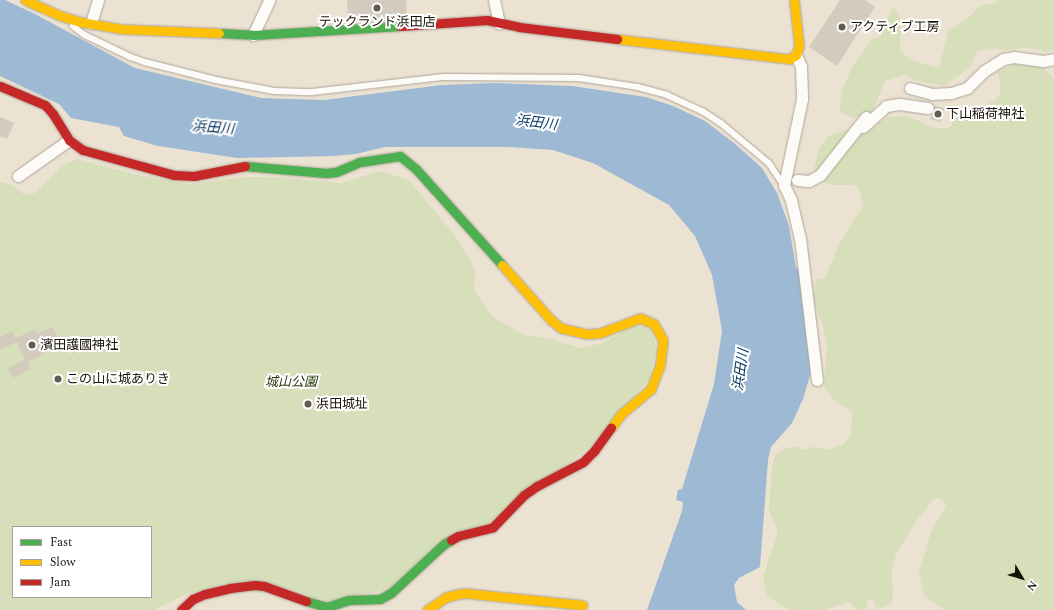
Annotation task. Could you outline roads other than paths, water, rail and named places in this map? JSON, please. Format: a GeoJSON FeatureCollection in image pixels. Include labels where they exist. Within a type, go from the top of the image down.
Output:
{"type":"FeatureCollection","features":[{"type":"Feature","properties":{"kind":"street"},"geometry":{"type":"LineString","coordinates":[[25,0],[61,16],[122,29],[253,35],[487,20],[519,27],[780,59],[789,59],[796,55],[799,46],[794,0]]}},
{"type":"Feature","properties":{"kind":"street"},"geometry":{"type":"LineString","coordinates":[[91,23],[98,0]]}},
{"type":"Feature","properties":{"kind":"street"},"geometry":{"type":"LineString","coordinates":[[253,35],[269,0]]}},
{"type":"Feature","properties":{"kind":"street"},"geometry":{"type":"LineString","coordinates":[[494,0],[499,23]]}},
{"type":"Feature","properties":{"kind":"street"},"geometry":{"type":"LineString","coordinates":[[796,55],[802,66],[802,99],[784,185],[791,200],[800,238],[817,380]]}},
{"type":"Feature","properties":{"kind":"street"},"geometry":{"type":"LineString","coordinates":[[910,88],[932,94],[951,94],[967,88],[984,71],[1003,59],[1014,57],[1043,61],[1054,59]]}},
{"type":"Feature","properties":{"kind":"street"},"geometry":{"type":"LineString","coordinates":[[0,86],[45,105],[53,114],[70,140],[88,152],[161,172],[194,176],[245,166],[326,173],[336,172],[360,162],[400,156],[416,169],[551,320],[561,328],[587,334],[600,332],[640,318],[654,324],[659,330],[663,340],[655,383],[652,389],[622,413],[594,451],[583,462],[537,486],[524,495],[493,526],[486,530],[458,536],[444,544],[391,593],[380,599],[349,600],[327,609],[264,586],[255,585],[230,588],[205,594],[193,599],[181,610]]}},
{"type":"Feature","properties":{"kind":"street"},"geometry":{"type":"LineString","coordinates":[[857,130],[886,106],[899,104],[928,108]]}},
{"type":"Feature","properties":{"kind":"street"},"geometry":{"type":"LineString","coordinates":[[797,180],[809,180],[820,176],[866,117]]}},
{"type":"Feature","properties":{"kind":"street"},"geometry":{"type":"LineString","coordinates":[[18,176],[70,140]]}},
{"type":"Feature","properties":{"kind":"street"},"geometry":{"type":"LineString","coordinates":[[427,610],[446,597],[464,594],[582,606]]}},
{"type":"Feature","properties":{"kind":"lane"},"geometry":{"type":"LineString","coordinates":[[61,16],[85,35],[131,57],[216,80],[274,91],[312,92],[444,77],[579,78],[638,87],[667,95],[688,104],[721,123],[769,163],[784,185]]}},
{"type":"Feature","properties":{"kind":"water","name":"浜田川"},"geometry":{"type":"Polygon","coordinates":[[[0,0],[5,0],[35,14],[135,68],[261,98],[324,100],[442,85],[494,83],[572,86],[646,97],[673,106],[705,121],[734,143],[762,168],[777,193],[789,226],[796,268],[800,269],[812,369],[803,399],[792,423],[771,447],[768,460],[760,567],[739,578],[734,585],[737,602],[746,610],[647,610],[682,511],[683,502],[676,500],[678,490],[682,489],[714,384],[722,331],[712,275],[695,236],[669,205],[593,163],[553,150],[509,147],[385,147],[356,154],[335,156],[237,158],[158,146],[124,136],[119,127],[71,118],[59,104],[0,76],[0,0]]]}},
{"type":"Feature","properties":{"kind":"place","name":"テックランド浜田店"},"geometry":{"type":"Point","coordinates":[377,8]}},
{"type":"Feature","properties":{"kind":"place","name":"アクティブ工房"},"geometry":{"type":"Point","coordinates":[842,27]}},
{"type":"Feature","properties":{"kind":"place","name":"下山稲荷神社"},"geometry":{"type":"Point","coordinates":[938,114]}},
{"type":"Feature","properties":{"kind":"place","name":"濱田護國神社"},"geometry":{"type":"Point","coordinates":[32,345]}},
{"type":"Feature","properties":{"kind":"place","name":"この山に城ありき"},"geometry":{"type":"Point","coordinates":[58,379]}},
{"type":"Feature","properties":{"kind":"place","name":"浜田城址"},"geometry":{"type":"Point","coordinates":[308,404]}},
{"type":"Feature","properties":{"kind":"park label","name":"城山公園"},"geometry":{"type":"Point","coordinates":[291,382]}}]}
